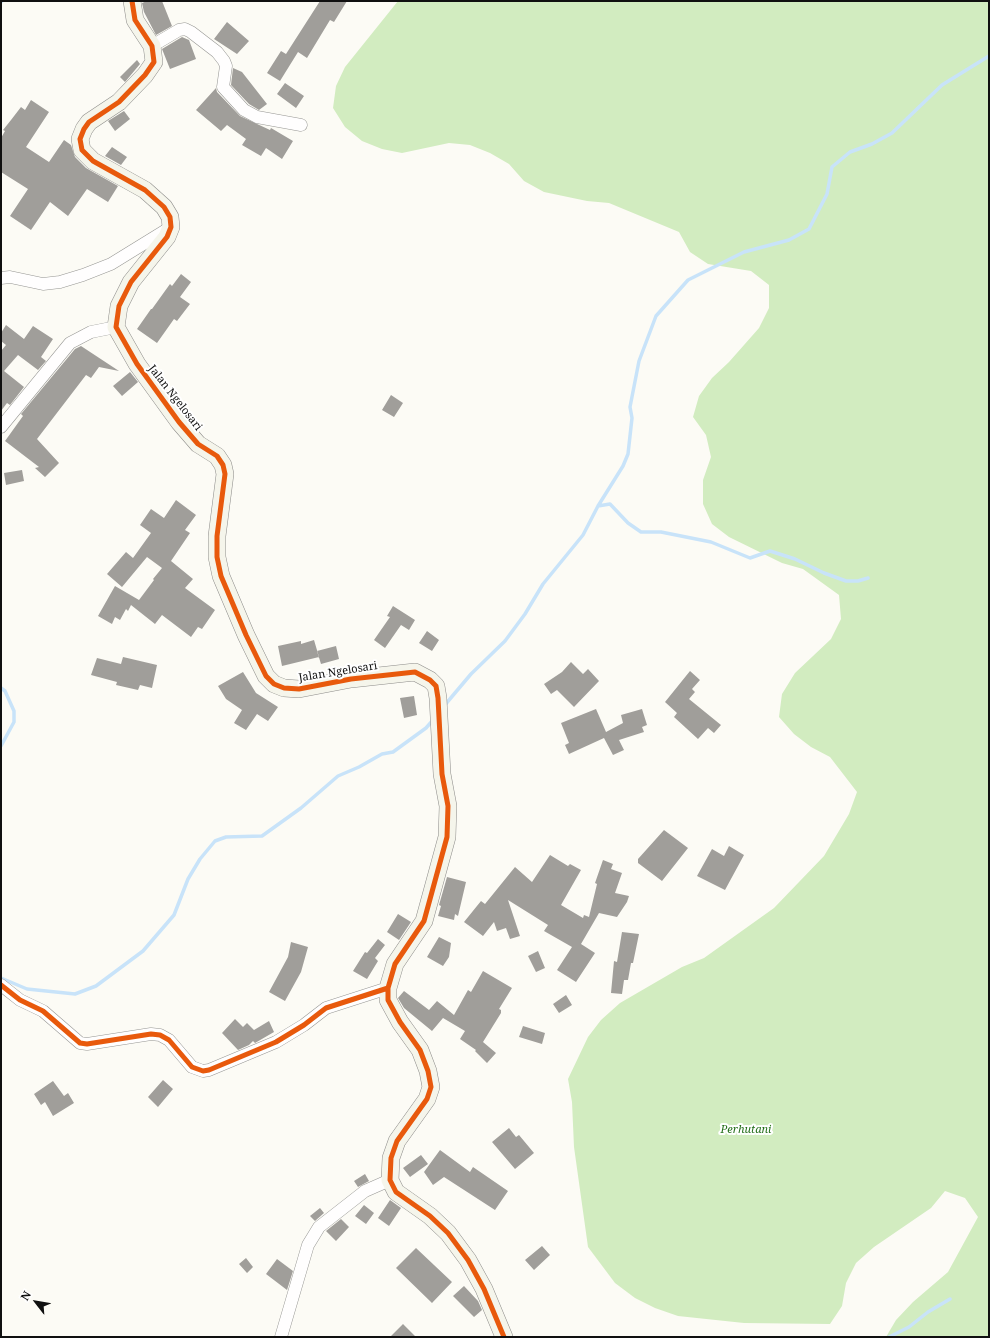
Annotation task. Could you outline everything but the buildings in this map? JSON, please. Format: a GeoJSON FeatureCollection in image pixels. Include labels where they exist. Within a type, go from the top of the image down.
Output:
{"type":"FeatureCollection","features":[{"type":"Feature","properties":{"kind":"street"},"geometry":{"type":"LineString","coordinates":[[1,427],[70,343],[91,332],[116,326],[119,306],[131,282],[164,242],[171,227],[170,217],[164,207],[145,190],[93,161],[82,150],[80,139],[89,122],[119,102],[145,76],[154,62],[152,46],[135,20],[132,1]]}},
{"type":"Feature","properties":{"kind":"street"},"geometry":{"type":"LineString","coordinates":[[152,46],[179,30],[185,29],[191,32],[217,52],[224,61],[226,66],[223,87],[244,110],[257,117],[301,125]]}},
{"type":"Feature","properties":{"kind":"street"},"geometry":{"type":"LineString","coordinates":[[1,278],[10,277],[43,284],[60,282],[111,264],[171,227]]}},
{"type":"Feature","properties":{"kind":"street","name":"Jalan Ngelosari"},"geometry":{"type":"LineString","coordinates":[[116,326],[137,364],[178,422],[198,444],[217,456],[223,465],[225,474],[217,536],[217,557],[221,576],[230,598],[266,676],[274,684],[284,688],[299,689],[351,679],[415,672],[430,680],[436,686],[442,774],[448,806],[447,837],[424,921],[395,964],[388,988],[388,1000],[400,1022],[420,1050],[428,1070],[431,1087],[427,1099],[397,1141],[391,1158],[390,1180]]}},
{"type":"Feature","properties":{"kind":"street"},"geometry":{"type":"LineString","coordinates":[[1,984],[20,1000],[43,1011],[80,1043],[87,1044],[151,1034],[160,1035],[169,1040],[192,1067],[203,1071],[209,1070],[276,1042],[304,1025],[326,1008],[388,988]]}},
{"type":"Feature","properties":{"kind":"street"},"geometry":{"type":"LineString","coordinates":[[281,1337],[308,1244],[319,1227],[365,1191],[390,1180],[396,1192],[430,1216],[448,1233],[468,1260],[504,1337]]}},
{"type":"Feature","properties":{"kind":"green space","name":"Perhutani"},"geometry":{"type":"Polygon","coordinates":[[[398,1],[989,1],[989,1337],[886,1337],[896,1320],[913,1302],[948,1272],[978,1217],[965,1198],[945,1191],[931,1208],[874,1247],[856,1263],[846,1283],[842,1306],[830,1324],[744,1323],[678,1316],[655,1308],[635,1298],[615,1283],[588,1247],[574,1147],[572,1102],[568,1079],[588,1037],[601,1020],[620,1003],[682,967],[704,958],[774,908],[824,856],[849,814],[857,792],[830,757],[811,747],[794,734],[779,717],[782,694],[795,673],[831,639],[841,619],[839,595],[803,569],[782,563],[729,537],[712,524],[703,504],[703,480],[711,457],[706,435],[693,417],[699,396],[712,378],[729,362],[759,328],[769,308],[769,285],[751,271],[708,264],[690,252],[679,232],[609,203],[587,201],[544,192],[524,181],[509,164],[490,153],[470,145],[449,143],[402,153],[382,149],[362,141],[345,127],[333,108],[336,86],[345,67],[398,1]]]}},
{"type":"Feature","properties":{"kind":"waterway"},"geometry":{"type":"LineString","coordinates":[[444,706],[471,674],[505,641],[525,614],[543,584],[583,535],[598,506],[623,466],[628,454],[632,418],[630,407],[639,361],[656,316],[688,280],[744,252],[789,240],[809,229],[827,194],[832,167],[850,152],[872,144],[892,133],[942,85],[989,56]]}},
{"type":"Feature","properties":{"kind":"waterway"},"geometry":{"type":"LineString","coordinates":[[598,506],[610,504],[628,523],[641,532],[661,532],[711,542],[750,558],[770,551],[795,559],[824,573],[846,581],[858,581],[868,578]]}},
{"type":"Feature","properties":{"kind":"waterway"},"geometry":{"type":"LineString","coordinates":[[1,688],[5,691],[14,711],[14,722],[1,746]]}},
{"type":"Feature","properties":{"kind":"waterway"},"geometry":{"type":"LineString","coordinates":[[1,978],[27,989],[75,994],[96,986],[143,951],[174,915],[188,879],[200,859],[215,841],[226,837],[262,836],[301,808],[338,776],[359,767],[382,754],[393,752],[426,728],[433,720]]}},
{"type":"Feature","properties":{"kind":"waterway"},"geometry":{"type":"LineString","coordinates":[[889,1337],[909,1327],[928,1312],[950,1299]]}},
{"type":"Feature","properties":{"kind":"cycle path"},"geometry":{"type":"LineString","coordinates":[[132,1],[135,20],[152,46],[154,62],[145,75],[119,102],[89,122],[80,139],[82,150],[93,161],[145,190],[164,207],[170,217],[171,227],[167,237],[131,282],[119,306],[116,327],[137,364],[179,422],[198,444],[217,456],[223,465],[225,474],[217,536],[217,557],[221,576],[246,635],[266,676],[274,684],[284,688],[299,689],[351,679],[415,672],[430,680],[436,686],[442,774],[448,806],[447,837],[424,921],[395,964],[388,988],[388,1000],[400,1022],[420,1050],[428,1071],[431,1087],[427,1099],[397,1141],[391,1158],[390,1180],[396,1192],[430,1216],[448,1233],[468,1260],[484,1289],[504,1337]]}},
{"type":"Feature","properties":{"kind":"cycle path"},"geometry":{"type":"LineString","coordinates":[[1,985],[20,1000],[43,1011],[80,1043],[87,1044],[151,1034],[160,1035],[169,1040],[192,1067],[203,1071],[209,1070],[276,1042],[304,1025],[326,1008],[388,988]]}}]}
